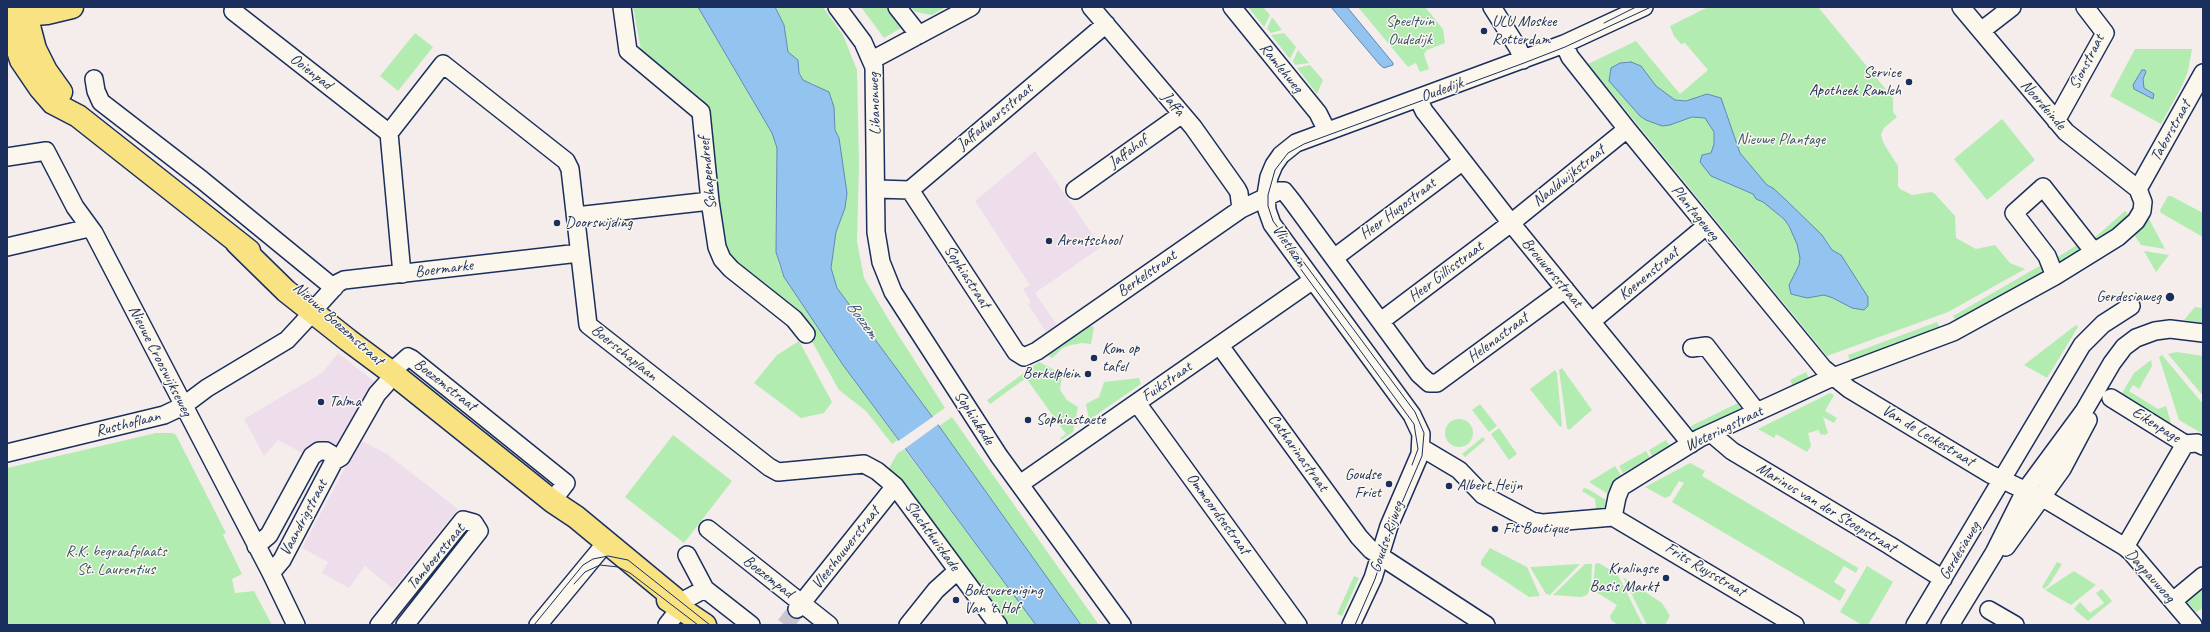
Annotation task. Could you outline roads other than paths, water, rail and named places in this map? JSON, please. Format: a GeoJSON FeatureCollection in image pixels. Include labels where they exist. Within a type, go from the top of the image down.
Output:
{"type":"FeatureCollection","features":[{"type":"Feature","properties":{"kind":"main road"},"geometry":{"type":"LineString","coordinates":[[14,14],[47,13],[72,7]]}},
{"type":"Feature","properties":{"kind":"main road","name":"Nieuwe Boezemstraat"},"geometry":{"type":"LineString","coordinates":[[14,14],[21,60],[53,103],[78,116],[237,243],[269,264],[316,308],[360,340],[389,378]]}},
{"type":"Feature","properties":{"kind":"main road","name":"Boezemstraat"},"geometry":{"type":"LineString","coordinates":[[389,378],[552,501],[571,524],[604,546],[670,602],[681,607],[705,625]]}},
{"type":"Feature","properties":{"kind":"street","name":"Schapendreef"},"geometry":{"type":"LineString","coordinates":[[622,7],[628,51],[701,112],[710,201],[717,247],[722,259],[731,269],[794,319],[806,334]]}},
{"type":"Feature","properties":{"kind":"street"},"geometry":{"type":"LineString","coordinates":[[837,7],[863,42],[872,60]]}},
{"type":"Feature","properties":{"kind":"street"},"geometry":{"type":"LineString","coordinates":[[897,7],[919,35]]}},
{"type":"Feature","properties":{"kind":"street","name":"Libanonweg"},"geometry":{"type":"LineString","coordinates":[[877,189],[875,74],[872,60],[970,7]]}},
{"type":"Feature","properties":{"kind":"street","name":"Jaffa"},"geometry":{"type":"LineString","coordinates":[[1091,7],[1182,114],[1237,189],[1241,209]]}},
{"type":"Feature","properties":{"kind":"street","name":"Ramlehweg"},"geometry":{"type":"LineString","coordinates":[[1232,7],[1318,113],[1327,131]]}},
{"type":"Feature","properties":{"kind":"street"},"geometry":{"type":"LineString","coordinates":[[1492,7],[1518,48],[1523,60]]}},
{"type":"Feature","properties":{"kind":"street","name":"Oudedijk"},"geometry":{"type":"LineString","coordinates":[[1272,193],[1272,170],[1281,155],[1296,143],[1564,44],[1614,14],[1644,7]]}},
{"type":"Feature","properties":{"kind":"street","name":"Noordeinde"},"geometry":{"type":"LineString","coordinates":[[1961,7],[2066,132],[2138,189]]}},
{"type":"Feature","properties":{"kind":"street"},"geometry":{"type":"LineString","coordinates":[[1981,31],[2012,7]]}},
{"type":"Feature","properties":{"kind":"street","name":"Sionstraat"},"geometry":{"type":"LineString","coordinates":[[2056,121],[2105,32],[2085,7]]}},
{"type":"Feature","properties":{"kind":"street","name":"Ooienpad"},"geometry":{"type":"LineString","coordinates":[[233,11],[389,133]]}},
{"type":"Feature","properties":{"kind":"street","name":"Jaffadwarsstraat"},"geometry":{"type":"LineString","coordinates":[[910,190],[1106,24]]}},
{"type":"Feature","properties":{"kind":"street","name":"Plantageweg"},"geometry":{"type":"LineString","coordinates":[[1564,44],[1570,56],[1627,129],[1820,365],[1833,377]]}},
{"type":"Feature","properties":{"kind":"street","name":"Boerschaplaan"},"geometry":{"type":"LineString","coordinates":[[389,133],[443,64],[566,161],[570,169],[588,325],[769,467],[778,472],[864,464],[877,471]]}},
{"type":"Feature","properties":{"kind":"street","name":"Taborstraat"},"geometry":{"type":"LineString","coordinates":[[2138,189],[2203,73]]}},
{"type":"Feature","properties":{"kind":"street","name":"Nieuwe Boezemstraat"},"geometry":{"type":"LineString","coordinates":[[94,79],[96,91],[101,102],[202,180],[334,288]]}},
{"type":"Feature","properties":{"kind":"street","name":"Brouwersstraat"},"geometry":{"type":"LineString","coordinates":[[1418,98],[1424,111],[1511,223],[1691,444]]}},
{"type":"Feature","properties":{"kind":"street","name":"Jaffahof"},"geometry":{"type":"LineString","coordinates":[[1075,190],[1182,114]]}},
{"type":"Feature","properties":{"kind":"street","name":"Naaldwijkstraat"},"geometry":{"type":"LineString","coordinates":[[1511,223],[1627,129]]}},
{"type":"Feature","properties":{"kind":"street"},"geometry":{"type":"LineString","coordinates":[[389,133],[402,274]]}},
{"type":"Feature","properties":{"kind":"street","name":"Nieuwe Crooswijkseweg"},"geometry":{"type":"LineString","coordinates":[[7,157],[46,151],[75,207],[88,228],[94,233],[296,625]]}},
{"type":"Feature","properties":{"kind":"street","name":"Heer Hugostraat"},"geometry":{"type":"LineString","coordinates":[[1334,258],[1463,161]]}},
{"type":"Feature","properties":{"kind":"street"},"geometry":{"type":"LineString","coordinates":[[2055,276],[2047,256],[2014,213],[2043,187],[2094,252]]}},
{"type":"Feature","properties":{"kind":"street"},"geometry":{"type":"LineString","coordinates":[[877,189],[910,190]]}},
{"type":"Feature","properties":{"kind":"street","name":"Sophiakade"},"geometry":{"type":"LineString","coordinates":[[877,189],[878,239],[881,262],[893,292],[989,442],[1122,625]]}},
{"type":"Feature","properties":{"kind":"street","name":"Weteringstraat"},"geometry":{"type":"LineString","coordinates":[[1614,517],[1617,497],[1621,487],[1691,444],[1833,377],[1948,334],[2055,276],[2118,237],[2136,222],[2142,211],[2143,202],[2138,189]]}},
{"type":"Feature","properties":{"kind":"street","name":"Sophiastraat"},"geometry":{"type":"LineString","coordinates":[[910,190],[1016,352],[1024,356],[1030,354]]}},
{"type":"Feature","properties":{"kind":"street","name":"Vlietlaan"},"geometry":{"type":"LineString","coordinates":[[1422,448],[1421,434],[1412,415],[1272,224],[1267,210],[1272,193],[1284,191],[1421,377],[1429,383]]}},
{"type":"Feature","properties":{"kind":"street","name":"Berkelstraat"},"geometry":{"type":"LineString","coordinates":[[1030,354],[1241,209],[1272,193]]}},
{"type":"Feature","properties":{"kind":"street"},"geometry":{"type":"LineString","coordinates":[[576,216],[710,201]]}},
{"type":"Feature","properties":{"kind":"street","name":"Heer Gillisstraat"},"geometry":{"type":"LineString","coordinates":[[1381,321],[1511,223]]}},
{"type":"Feature","properties":{"kind":"street","name":"Koenenstraat"},"geometry":{"type":"LineString","coordinates":[[1592,321],[1706,226]]}},
{"type":"Feature","properties":{"kind":"street"},"geometry":{"type":"LineString","coordinates":[[7,247],[88,228]]}},
{"type":"Feature","properties":{"kind":"street","name":"Boermarke"},"geometry":{"type":"LineString","coordinates":[[316,308],[334,288],[344,280],[579,253]]}},
{"type":"Feature","properties":{"kind":"street","name":"Fuikstraat"},"geometry":{"type":"LineString","coordinates":[[1020,484],[1313,280]]}},
{"type":"Feature","properties":{"kind":"street","name":"Helenastraat"},"geometry":{"type":"LineString","coordinates":[[1429,383],[1437,383],[1441,381],[1565,289]]}},
{"type":"Feature","properties":{"kind":"street","name":"Gerdesiaweg"},"geometry":{"type":"LineString","coordinates":[[1915,625],[2003,480],[2082,345],[2103,324],[2131,306]]}},
{"type":"Feature","properties":{"kind":"street","name":"Rusthoflaan"},"geometry":{"type":"LineString","coordinates":[[7,453],[164,415],[183,406],[207,388],[287,340],[316,308]]}},
{"type":"Feature","properties":{"kind":"street","name":"Gerdesiaweg"},"geometry":{"type":"LineString","coordinates":[[1950,625],[2084,411],[2112,363],[2124,347],[2136,338],[2155,331],[2170,328],[2203,333]]}},
{"type":"Feature","properties":{"kind":"street","name":"Gerdesiaweg"},"geometry":{"type":"LineString","coordinates":[[1957,625],[1997,560],[2032,495],[2062,469],[2103,392],[2117,369],[2129,355],[2139,347],[2171,337],[2189,338],[2203,341]]}},
{"type":"Feature","properties":{"kind":"street","name":"Catharinastraat"},"geometry":{"type":"LineString","coordinates":[[1220,346],[1359,536],[1379,557],[1486,625]]}},
{"type":"Feature","properties":{"kind":"street"},"geometry":{"type":"LineString","coordinates":[[1692,348],[1706,346],[1757,412]]}},
{"type":"Feature","properties":{"kind":"street","name":"Van de Leckestraat"},"geometry":{"type":"LineString","coordinates":[[1833,377],[1849,390],[2003,480],[2032,495]]}},
{"type":"Feature","properties":{"kind":"street","name":"Vaandrigstraat"},"geometry":{"type":"LineString","coordinates":[[270,573],[282,560],[334,461],[342,458],[376,394],[389,378]]}},
{"type":"Feature","properties":{"kind":"street","name":"Eikenpage"},"geometry":{"type":"LineString","coordinates":[[2118,402],[2185,444],[2197,443],[2203,446]]}},
{"type":"Feature","properties":{"kind":"street","name":"Ommoordsestraat"},"geometry":{"type":"LineString","coordinates":[[1137,403],[1298,625]]}},
{"type":"Feature","properties":{"kind":"street","name":"Marinus van der Stoepstraat"},"geometry":{"type":"LineString","coordinates":[[1712,434],[1732,451],[1943,579]]}},
{"type":"Feature","properties":{"kind":"street"},"geometry":{"type":"LineString","coordinates":[[2126,547],[2185,444]]}},
{"type":"Feature","properties":{"kind":"street"},"geometry":{"type":"LineString","coordinates":[[1422,448],[1459,470],[1483,495],[1532,521],[1543,523],[1614,517]]}},
{"type":"Feature","properties":{"kind":"street","name":"Goudse Rijweg"},"geometry":{"type":"LineString","coordinates":[[1351,625],[1373,578],[1392,520],[1422,448]]}},
{"type":"Feature","properties":{"kind":"street","name":"Vaandrigstraat"},"geometry":{"type":"LineString","coordinates":[[256,546],[269,535],[312,456],[319,451],[326,451],[330,454],[334,461]]}},
{"type":"Feature","properties":{"kind":"street","name":"Slachthuiskade"},"geometry":{"type":"LineString","coordinates":[[877,471],[895,486],[998,625]]}},
{"type":"Feature","properties":{"kind":"street","name":"Vleeshouwerstraat"},"geometry":{"type":"LineString","coordinates":[[800,606],[895,486]]}},
{"type":"Feature","properties":{"kind":"street","name":"Dagpauwoog"},"geometry":{"type":"LineString","coordinates":[[2032,495],[2050,502],[2126,547],[2132,552],[2193,625]]}},
{"type":"Feature","properties":{"kind":"street","name":"Frits Ruysstraat"},"geometry":{"type":"LineString","coordinates":[[1614,517],[1795,625]]}},
{"type":"Feature","properties":{"kind":"street","name":"Tamboerstraat"},"geometry":{"type":"LineString","coordinates":[[379,625],[463,520],[474,523],[479,532],[405,625]]}},
{"type":"Feature","properties":{"kind":"street","name":"Boezempad"},"geometry":{"type":"LineString","coordinates":[[708,529],[800,606],[829,625]]}},
{"type":"Feature","properties":{"kind":"street"},"geometry":{"type":"LineString","coordinates":[[538,625],[604,546]]}},
{"type":"Feature","properties":{"kind":"street"},"geometry":{"type":"LineString","coordinates":[[687,555],[705,589],[751,625]]}},
{"type":"Feature","properties":{"kind":"street"},"geometry":{"type":"LineString","coordinates":[[908,625],[936,590],[957,571]]}},
{"type":"Feature","properties":{"kind":"street"},"geometry":{"type":"LineString","coordinates":[[2173,601],[2203,576]]}},
{"type":"Feature","properties":{"kind":"street"},"geometry":{"type":"LineString","coordinates":[[667,625],[688,598],[705,589]]}},
{"type":"Feature","properties":{"kind":"street"},"geometry":{"type":"LineString","coordinates":[[1989,610],[2015,625]]}},
{"type":"Feature","properties":{"kind":"water"},"geometry":{"type":"Polygon","coordinates":[[[698,7],[775,7],[784,25],[788,52],[798,60],[799,73],[803,80],[829,92],[834,107],[835,130],[839,138],[847,193],[845,208],[836,232],[831,268],[837,288],[939,426],[1081,625],[1036,625],[843,365],[784,277],[776,252],[777,148],[772,133],[698,7]]]}},
{"type":"Feature","properties":{"kind":"water"},"geometry":{"type":"Polygon","coordinates":[[[1331,7],[1347,7],[1393,63],[1393,65],[1384,68],[1380,65],[1331,7]]]}},
{"type":"Feature","properties":{"kind":"water"},"geometry":{"type":"Polygon","coordinates":[[[1631,62],[1641,66],[1656,86],[1675,100],[1686,101],[1707,94],[1721,98],[1740,153],[1767,185],[1773,188],[1822,235],[1832,250],[1841,255],[1868,297],[1868,306],[1864,310],[1852,308],[1824,295],[1807,298],[1791,294],[1789,285],[1799,265],[1800,258],[1797,244],[1789,226],[1784,219],[1763,202],[1756,199],[1753,194],[1711,176],[1700,162],[1702,155],[1711,153],[1714,144],[1714,132],[1705,118],[1692,117],[1670,125],[1662,126],[1640,116],[1609,81],[1611,68],[1620,63],[1631,62]]]}},
{"type":"Feature","properties":{"kind":"water"},"geometry":{"type":"Polygon","coordinates":[[[2142,70],[2145,70],[2146,72],[2143,79],[2144,88],[2154,94],[2153,99],[2134,89],[2133,85],[2142,70]]]}},
{"type":"Feature","properties":{"kind":"tunnel"},"geometry":{"type":"LineString","coordinates":[[785,625],[797,609]]}},
{"type":"Feature","properties":{"kind":"tram line"},"geometry":{"type":"LineString","coordinates":[[1604,23],[1636,7]]}},
{"type":"Feature","properties":{"kind":"tram line"},"geometry":{"type":"LineString","coordinates":[[1355,625],[1375,579],[1395,519],[1422,456],[1424,433],[1415,412],[1273,221],[1268,206],[1268,195],[1275,170],[1288,153],[1304,144],[1565,47],[1651,7]]}},
{"type":"Feature","properties":{"kind":"tram line"},"geometry":{"type":"LineString","coordinates":[[1286,249],[1414,424],[1418,449],[1412,465]]}},
{"type":"Feature","properties":{"kind":"tram line"},"geometry":{"type":"LineString","coordinates":[[534,625],[583,565],[593,559],[608,556],[628,560],[710,625]]}},
{"type":"Feature","properties":{"kind":"tram line"},"geometry":{"type":"LineString","coordinates":[[574,584],[585,572],[600,565],[618,567],[630,573],[698,625]]}},
{"type":"Feature","properties":{"kind":"place","name":"ULU Moskee Rotterdam"},"geometry":{"type":"Point","coordinates":[1484,31]}},
{"type":"Feature","properties":{"kind":"place","name":"Service Apotheek Ramleh"},"geometry":{"type":"Point","coordinates":[1909,82]}},
{"type":"Feature","properties":{"kind":"place","name":"Doorsnijding"},"geometry":{"type":"Point","coordinates":[557,223]}},
{"type":"Feature","properties":{"kind":"place","name":"Arentschool"},"geometry":{"type":"Point","coordinates":[1049,241]}},
{"type":"Feature","properties":{"kind":"place","name":"Gerdesiaweg"},"geometry":{"type":"Point","coordinates":[2170,297]}},
{"type":"Feature","properties":{"kind":"place","name":"Kom op tafel"},"geometry":{"type":"Point","coordinates":[1094,358]}},
{"type":"Feature","properties":{"kind":"place","name":"Berkelplein"},"geometry":{"type":"Point","coordinates":[1088,374]}},
{"type":"Feature","properties":{"kind":"place","name":"Talma"},"geometry":{"type":"Point","coordinates":[321,402]}},
{"type":"Feature","properties":{"kind":"place","name":"Sophiastaete"},"geometry":{"type":"Point","coordinates":[1028,420]}},
{"type":"Feature","properties":{"kind":"place","name":"Goudse Friet"},"geometry":{"type":"Point","coordinates":[1389,484]}},
{"type":"Feature","properties":{"kind":"place","name":"Albert Heijn"},"geometry":{"type":"Point","coordinates":[1449,486]}},
{"type":"Feature","properties":{"kind":"place","name":"Fit Boutique"},"geometry":{"type":"Point","coordinates":[1495,529]}},
{"type":"Feature","properties":{"kind":"place","name":"Kralingse Basis Markt"},"geometry":{"type":"Point","coordinates":[1666,578]}},
{"type":"Feature","properties":{"kind":"place","name":"Boksvereniging Van 't Hof"},"geometry":{"type":"Point","coordinates":[956,600]}},
{"type":"Feature","properties":{"kind":"park label","name":"Speeltuin Oudedijk"},"geometry":{"type":"Point","coordinates":[1410,31]}},
{"type":"Feature","properties":{"kind":"park label","name":"Nieuwe Plantage"},"geometry":{"type":"Point","coordinates":[1781,140]}},
{"type":"Feature","properties":{"kind":"park label","name":"R.K. begraafplaats St. Laurentius"},"geometry":{"type":"Point","coordinates":[116,561]}},
{"type":"Feature","properties":{"kind":"water label","name":"Boezem"},"geometry":{"type":"Point","coordinates":[862,320]}}]}
